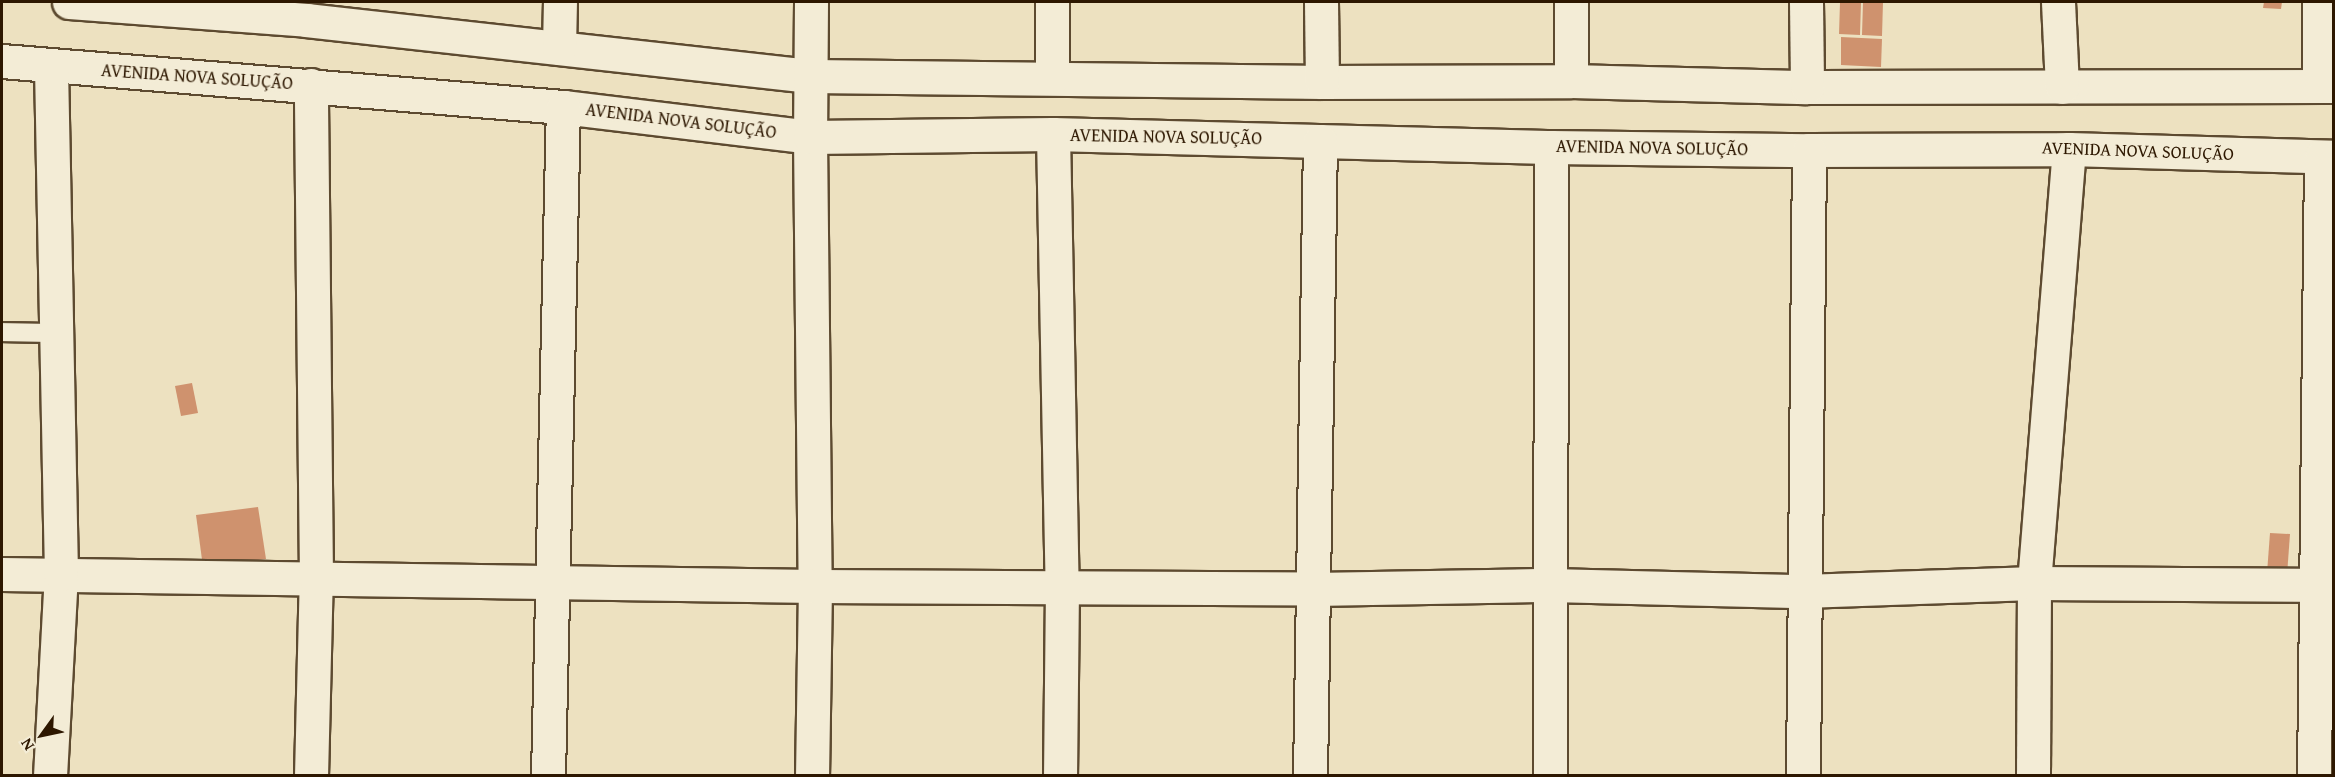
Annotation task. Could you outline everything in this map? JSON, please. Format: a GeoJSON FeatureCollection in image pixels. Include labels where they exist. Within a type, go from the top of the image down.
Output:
{"type":"FeatureCollection","features":[{"type":"Feature","properties":{"kind":"street"},"geometry":{"type":"LineString","coordinates":[[69,2],[306,11],[560,48],[810,76],[1322,82],[1571,81],[1806,87],[2326,86],[2319,2]]}},
{"type":"Feature","properties":{"kind":"street"},"geometry":{"type":"LineString","coordinates":[[560,2],[560,48]]}},
{"type":"Feature","properties":{"kind":"street"},"geometry":{"type":"LineString","coordinates":[[812,2],[810,137],[815,586],[812,776]]}},
{"type":"Feature","properties":{"kind":"street"},"geometry":{"type":"LineString","coordinates":[[1052,2],[1052,78]]}},
{"type":"Feature","properties":{"kind":"street"},"geometry":{"type":"LineString","coordinates":[[1321,2],[1322,82]]}},
{"type":"Feature","properties":{"kind":"street"},"geometry":{"type":"LineString","coordinates":[[1571,2],[1571,81]]}},
{"type":"Feature","properties":{"kind":"street"},"geometry":{"type":"LineString","coordinates":[[1806,2],[1806,87]]}},
{"type":"Feature","properties":{"kind":"street"},"geometry":{"type":"LineString","coordinates":[[2058,2],[2062,87]]}},
{"type":"Feature","properties":{"kind":"street","name":"AVENIDA NOVA SOLUÇÃO"},"geometry":{"type":"LineString","coordinates":[[2,61],[563,107],[810,137],[1053,134],[1551,147],[1809,150],[2069,148],[2327,157]]}},
{"type":"Feature","properties":{"kind":"street"},"geometry":{"type":"LineString","coordinates":[[50,776],[61,574],[51,66]]}},
{"type":"Feature","properties":{"kind":"street"},"geometry":{"type":"LineString","coordinates":[[311,85],[316,578],[311,776]]}},
{"type":"Feature","properties":{"kind":"street"},"geometry":{"type":"LineString","coordinates":[[548,776],[563,107]]}},
{"type":"Feature","properties":{"kind":"street"},"geometry":{"type":"LineString","coordinates":[[1053,134],[1062,587],[1060,776]]}},
{"type":"Feature","properties":{"kind":"street"},"geometry":{"type":"LineString","coordinates":[[1310,776],[1320,141]]}},
{"type":"Feature","properties":{"kind":"street"},"geometry":{"type":"LineString","coordinates":[[1550,776],[1551,147]]}},
{"type":"Feature","properties":{"kind":"street"},"geometry":{"type":"LineString","coordinates":[[2033,776],[2034,583],[2069,148]]}},
{"type":"Feature","properties":{"kind":"street"},"geometry":{"type":"LineString","coordinates":[[1803,776],[1809,150]]}},
{"type":"Feature","properties":{"kind":"street"},"geometry":{"type":"LineString","coordinates":[[2313,776],[2325,585],[2327,157]]}},
{"type":"Feature","properties":{"kind":"street"},"geometry":{"type":"LineString","coordinates":[[2,574],[815,586],[1313,589],[1550,585],[1803,591],[2034,583],[2325,585]]}},
{"type":"Feature","properties":{"kind":"lane"},"geometry":{"type":"LineString","coordinates":[[2,332],[56,333]]}},
{"type":"Feature","properties":{"kind":"building"},"geometry":{"type":"Polygon","coordinates":[[[1840,2],[1861,2],[1860,35],[1839,34],[1840,2]]]}},
{"type":"Feature","properties":{"kind":"building"},"geometry":{"type":"Polygon","coordinates":[[[1863,2],[1883,2],[1882,36],[1862,35],[1863,2]]]}},
{"type":"Feature","properties":{"kind":"building"},"geometry":{"type":"Polygon","coordinates":[[[2264,2],[2282,2],[2281,9],[2263,8],[2264,2]]]}},
{"type":"Feature","properties":{"kind":"building"},"geometry":{"type":"Polygon","coordinates":[[[1841,37],[1882,39],[1881,67],[1841,65],[1841,37]]]}},
{"type":"Feature","properties":{"kind":"building"},"geometry":{"type":"Polygon","coordinates":[[[192,383],[198,413],[181,416],[175,386],[192,383]]]}},
{"type":"Feature","properties":{"kind":"building"},"geometry":{"type":"Polygon","coordinates":[[[258,507],[266,559],[203,567],[196,515],[258,507]]]}},
{"type":"Feature","properties":{"kind":"building"},"geometry":{"type":"Polygon","coordinates":[[[2270,533],[2290,534],[2287,575],[2267,573],[2270,533]]]}}]}
